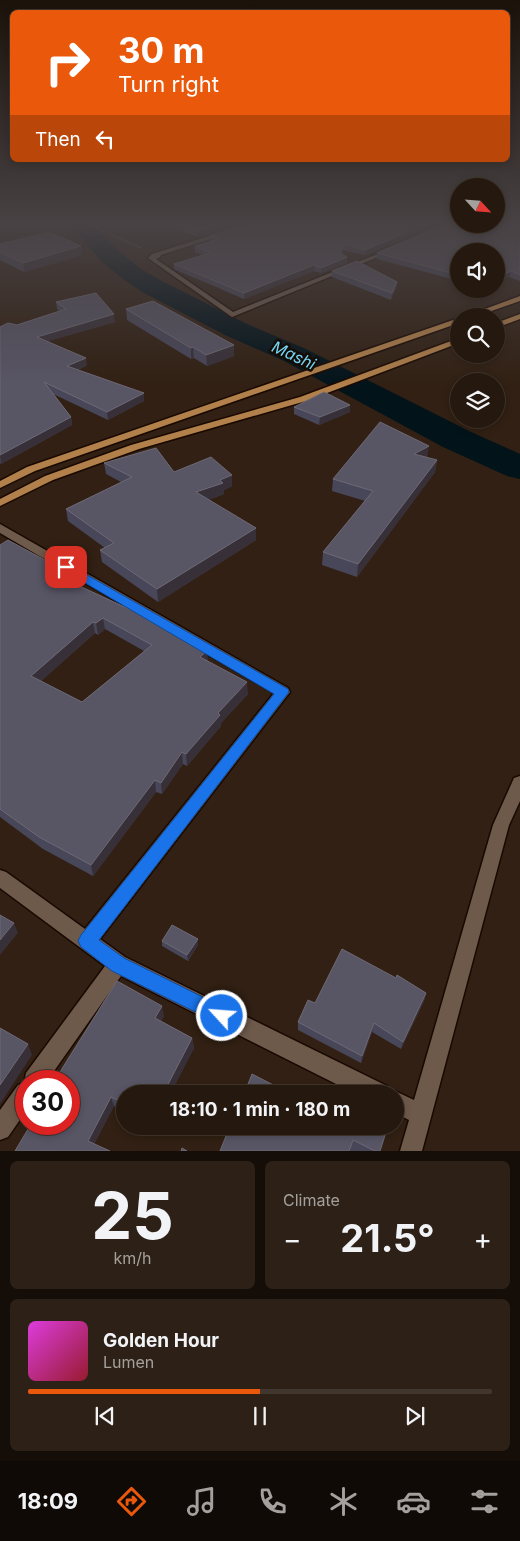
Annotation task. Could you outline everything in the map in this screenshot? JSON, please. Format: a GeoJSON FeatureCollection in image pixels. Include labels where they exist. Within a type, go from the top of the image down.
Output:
{"type":"FeatureCollection","features":[{"type":"Feature","properties":{"kind":"main road"},"geometry":{"type":"LineString","coordinates":[[492,308],[520,298]]}},
{"type":"Feature","properties":{"kind":"main road"},"geometry":{"type":"LineString","coordinates":[[505,322],[520,316]]}},
{"type":"Feature","properties":{"kind":"main road"},"geometry":{"type":"LineString","coordinates":[[0,485],[31,470],[450,323]]}},
{"type":"Feature","properties":{"kind":"main road"},"geometry":{"type":"LineString","coordinates":[[0,503],[48,478],[135,447],[303,399],[450,343]]}},
{"type":"Feature","properties":{"kind":"street"},"geometry":{"type":"LineString","coordinates":[[179,278],[232,315],[323,278]]}},
{"type":"Feature","properties":{"kind":"street"},"geometry":{"type":"LineString","coordinates":[[0,528],[283,692],[87,941]]}},
{"type":"Feature","properties":{"kind":"street"},"geometry":{"type":"LineString","coordinates":[[411,1151],[501,825],[520,783]]}},
{"type":"Feature","properties":{"kind":"street"},"geometry":{"type":"LineString","coordinates":[[0,878],[118,964],[361,1085]]}},
{"type":"Feature","properties":{"kind":"street"},"geometry":{"type":"LineString","coordinates":[[42,1070],[118,964]]}},
{"type":"Feature","properties":{"kind":"street"},"geometry":{"type":"LineString","coordinates":[[404,1106],[421,1114]]}},
{"type":"Feature","properties":{"kind":"street"},"geometry":{"type":"LineString","coordinates":[[0,1129],[15,1108]]}},
{"type":"Feature","properties":{"kind":"building"},"geometry":{"type":"Polygon","coordinates":[[[207,278],[282,278],[244,293],[207,278]]]}},
{"type":"Feature","properties":{"kind":"building"},"geometry":{"type":"Polygon","coordinates":[[[350,278],[389,278],[397,282],[392,293],[350,278]]]}},
{"type":"Feature","properties":{"kind":"building"},"geometry":{"type":"Polygon","coordinates":[[[96,293],[114,314],[37,337],[86,358],[67,366],[144,393],[107,412],[44,382],[71,417],[0,455],[0,327],[8,323],[17,325],[66,309],[56,302],[96,293]]]}},
{"type":"Feature","properties":{"kind":"building"},"geometry":{"type":"Polygon","coordinates":[[[153,301],[234,345],[206,355],[126,309],[153,301]]]}},
{"type":"Feature","properties":{"kind":"building"},"geometry":{"type":"Polygon","coordinates":[[[324,392],[350,405],[320,417],[294,407],[324,392]]]}},
{"type":"Feature","properties":{"kind":"building"},"geometry":{"type":"Polygon","coordinates":[[[380,422],[429,446],[414,454],[437,460],[358,564],[323,552],[373,491],[333,479],[380,422]]]}},
{"type":"Feature","properties":{"kind":"building"},"geometry":{"type":"Polygon","coordinates":[[[156,448],[174,472],[211,457],[232,475],[220,480],[223,483],[196,492],[256,528],[157,589],[100,550],[114,543],[66,509],[132,477],[104,463],[156,448]]]}},
{"type":"Feature","properties":{"kind":"building"},"geometry":{"type":"Polygon","coordinates":[[[8,540],[80,579],[73,583],[144,616],[207,651],[200,657],[247,682],[218,713],[220,715],[186,754],[182,752],[161,783],[155,780],[91,865],[39,837],[0,809],[0,545],[8,540]],[[103,618],[96,623],[93,622],[31,676],[82,702],[152,645],[103,618]]]}},
{"type":"Feature","properties":{"kind":"building"},"geometry":{"type":"Polygon","coordinates":[[[0,915],[14,923],[0,940],[0,915]]]}},
{"type":"Feature","properties":{"kind":"building"},"geometry":{"type":"Polygon","coordinates":[[[172,925],[198,939],[187,955],[162,941],[172,925]]]}},
{"type":"Feature","properties":{"kind":"building"},"geometry":{"type":"Polygon","coordinates":[[[342,949],[396,978],[397,975],[426,993],[403,1042],[374,1023],[362,1056],[298,1022],[308,1000],[315,1003],[342,949]]]}},
{"type":"Feature","properties":{"kind":"building"},"geometry":{"type":"Polygon","coordinates":[[[117,981],[162,1006],[155,1018],[192,1038],[168,1085],[116,1085],[116,1100],[111,1097],[88,1141],[110,1151],[15,1151],[24,1135],[80,1135],[80,1070],[61,1070],[117,981]]]}},
{"type":"Feature","properties":{"kind":"building"},"geometry":{"type":"Polygon","coordinates":[[[0,1028],[28,1044],[0,1085],[0,1028]]]}},
{"type":"Feature","properties":{"kind":"building"},"geometry":{"type":"Polygon","coordinates":[[[252,1074],[273,1085],[248,1085],[252,1074]]]}},
{"type":"Feature","properties":{"kind":"building"},"geometry":{"type":"Polygon","coordinates":[[[226,1135],[385,1135],[380,1151],[375,1151],[353,1140],[349,1151],[220,1151],[226,1135]]]}},
{"type":"Feature","properties":{"kind":"waterway","name":"Mashi"},"geometry":{"type":"LineString","coordinates":[[138,278],[237,330],[295,355],[456,439],[520,468]]}},
{"type":"Feature","properties":{"kind":"route"},"geometry":{"type":"LineString","coordinates":[[66,567],[283,692],[87,941],[118,964],[222,1016]]}}]}
